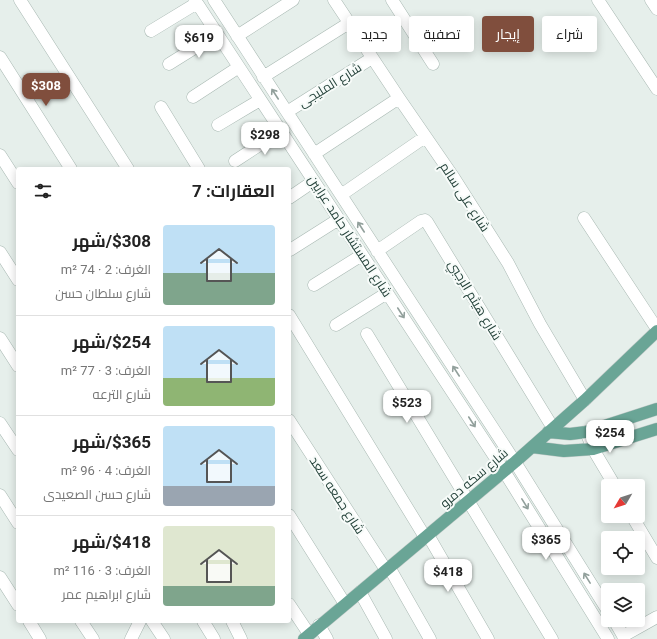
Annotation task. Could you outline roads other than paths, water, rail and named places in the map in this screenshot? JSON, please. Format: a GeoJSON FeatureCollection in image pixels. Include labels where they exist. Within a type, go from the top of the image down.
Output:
{"type":"FeatureCollection","features":[{"type":"Feature","properties":{"kind":"main road","name":"شارع سكه دمرو"},"geometry":{"type":"LineString","coordinates":[[306,637],[515,462],[585,400],[657,330]]}},
{"type":"Feature","properties":{"kind":"main road"},"geometry":{"type":"LineString","coordinates":[[551,430],[570,434],[586,432],[657,409]]}},
{"type":"Feature","properties":{"kind":"main road"},"geometry":{"type":"LineString","coordinates":[[532,447],[564,451],[593,449],[657,429]]}},
{"type":"Feature","properties":{"kind":"street"},"geometry":{"type":"LineString","coordinates":[[20,0],[127,167]]}},
{"type":"Feature","properties":{"kind":"street"},"geometry":{"type":"LineString","coordinates":[[237,36],[293,0]]}},
{"type":"Feature","properties":{"kind":"street","name":"شارع على سالم"},"geometry":{"type":"LineString","coordinates":[[334,0],[347,19]]}},
{"type":"Feature","properties":{"kind":"street"},"geometry":{"type":"LineString","coordinates":[[392,0],[433,64]]}},
{"type":"Feature","properties":{"kind":"street"},"geometry":{"type":"LineString","coordinates":[[598,0],[657,89]]}},
{"type":"Feature","properties":{"kind":"street"},"geometry":{"type":"LineString","coordinates":[[651,0],[657,10]]}},
{"type":"Feature","properties":{"kind":"street","name":"شارع المستشار حامد عرابين"},"geometry":{"type":"LineString","coordinates":[[217,1],[237,36],[515,462],[601,600]]}},
{"type":"Feature","properties":{"kind":"street"},"geometry":{"type":"LineString","coordinates":[[151,31],[196,2]]}},
{"type":"Feature","properties":{"kind":"street","name":"شارع المستشار حامد عرابين"},"geometry":{"type":"LineString","coordinates":[[196,2],[504,471],[601,626]]}},
{"type":"Feature","properties":{"kind":"street"},"geometry":{"type":"LineString","coordinates":[[263,76],[347,23]]}},
{"type":"Feature","properties":{"kind":"street"},"geometry":{"type":"LineString","coordinates":[[169,64],[218,34]]}},
{"type":"Feature","properties":{"kind":"street","name":"شارع على سالم"},"geometry":{"type":"LineString","coordinates":[[368,52],[454,178],[508,263],[540,324],[585,400]]}},
{"type":"Feature","properties":{"kind":"street"},"geometry":{"type":"LineString","coordinates":[[0,57],[70,167]]}},
{"type":"Feature","properties":{"kind":"street","name":"شارع المليجى"},"geometry":{"type":"LineString","coordinates":[[287,112],[372,58]]}},
{"type":"Feature","properties":{"kind":"street"},"geometry":{"type":"LineString","coordinates":[[193,96],[239,67]]}},
{"type":"Feature","properties":{"kind":"street"},"geometry":{"type":"LineString","coordinates":[[314,154],[399,98]]}},
{"type":"Feature","properties":{"kind":"street"},"geometry":{"type":"LineString","coordinates":[[218,125],[260,100]]}},
{"type":"Feature","properties":{"kind":"street"},"geometry":{"type":"LineString","coordinates":[[161,107],[198,167]]}},
{"type":"Feature","properties":{"kind":"street"},"geometry":{"type":"LineString","coordinates":[[235,160],[281,130]]}},
{"type":"Feature","properties":{"kind":"street"},"geometry":{"type":"LineString","coordinates":[[341,195],[425,137]]}},
{"type":"Feature","properties":{"kind":"street"},"geometry":{"type":"LineString","coordinates":[[0,155],[16,180]]}},
{"type":"Feature","properties":{"kind":"street"},"geometry":{"type":"LineString","coordinates":[[291,197],[314,181]]}},
{"type":"Feature","properties":{"kind":"street"},"geometry":{"type":"LineString","coordinates":[[584,218],[657,330]]}},
{"type":"Feature","properties":{"kind":"street"},"geometry":{"type":"LineString","coordinates":[[291,249],[338,219]]}},
{"type":"Feature","properties":{"kind":"street","name":"شارع هيثم الرجبي"},"geometry":{"type":"LineString","coordinates":[[377,251],[422,221],[425,220],[427,222],[551,430]]}},
{"type":"Feature","properties":{"kind":"street"},"geometry":{"type":"LineString","coordinates":[[0,252],[16,277]]}},
{"type":"Feature","properties":{"kind":"street"},"geometry":{"type":"LineString","coordinates":[[314,285],[362,255]]}},
{"type":"Feature","properties":{"kind":"street"},"geometry":{"type":"LineString","coordinates":[[336,325],[387,293]]}},
{"type":"Feature","properties":{"kind":"street"},"geometry":{"type":"LineString","coordinates":[[291,318],[427,536],[488,639]]}},
{"type":"Feature","properties":{"kind":"street"},"geometry":{"type":"LineString","coordinates":[[367,334],[552,639]]}},
{"type":"Feature","properties":{"kind":"street"},"geometry":{"type":"LineString","coordinates":[[0,338],[16,363]]}},
{"type":"Feature","properties":{"kind":"street"},"geometry":{"type":"LineString","coordinates":[[0,423],[16,447]]}},
{"type":"Feature","properties":{"kind":"street","name":"شارع جمعه سعد"},"geometry":{"type":"LineString","coordinates":[[291,423],[388,569],[430,639]]}},
{"type":"Feature","properties":{"kind":"street"},"geometry":{"type":"LineString","coordinates":[[586,432],[593,449],[611,479]]}},
{"type":"Feature","properties":{"kind":"street"},"geometry":{"type":"LineString","coordinates":[[0,495],[16,520]]}},
{"type":"Feature","properties":{"kind":"street"},"geometry":{"type":"LineString","coordinates":[[291,518],[345,604]]}},
{"type":"Feature","properties":{"kind":"street"},"geometry":{"type":"LineString","coordinates":[[636,523],[657,558]]}},
{"type":"Feature","properties":{"kind":"street"},"geometry":{"type":"LineString","coordinates":[[0,577],[16,602]]}},
{"type":"Feature","properties":{"kind":"street"},"geometry":{"type":"LineString","coordinates":[[360,592],[386,639]]}},
{"type":"Feature","properties":{"kind":"street"},"geometry":{"type":"LineString","coordinates":[[291,608],[306,637]]}},
{"type":"Feature","properties":{"kind":"street"},"geometry":{"type":"LineString","coordinates":[[617,627],[624,638],[657,617]]}},
{"type":"Feature","properties":{"kind":"street"},"geometry":{"type":"LineString","coordinates":[[30,623],[40,639]]}},
{"type":"Feature","properties":{"kind":"street"},"geometry":{"type":"LineString","coordinates":[[82,623],[93,639]]}},
{"type":"Feature","properties":{"kind":"street"},"geometry":{"type":"LineString","coordinates":[[131,639],[137,623]]}},
{"type":"Feature","properties":{"kind":"street"},"geometry":{"type":"LineString","coordinates":[[153,623],[164,639]]}},
{"type":"Feature","properties":{"kind":"street"},"geometry":{"type":"LineString","coordinates":[[203,623],[214,639]]}},
{"type":"Feature","properties":{"kind":"street"},"geometry":{"type":"LineString","coordinates":[[233,623],[241,639]]}},
{"type":"Feature","properties":{"kind":"street"},"geometry":{"type":"LineString","coordinates":[[319,625],[327,639]]}},
{"type":"Feature","properties":{"kind":"street","name":"شارع المستشار حامد عرابين"},"geometry":{"type":"LineString","coordinates":[[602,627],[608,639]]}}]}
